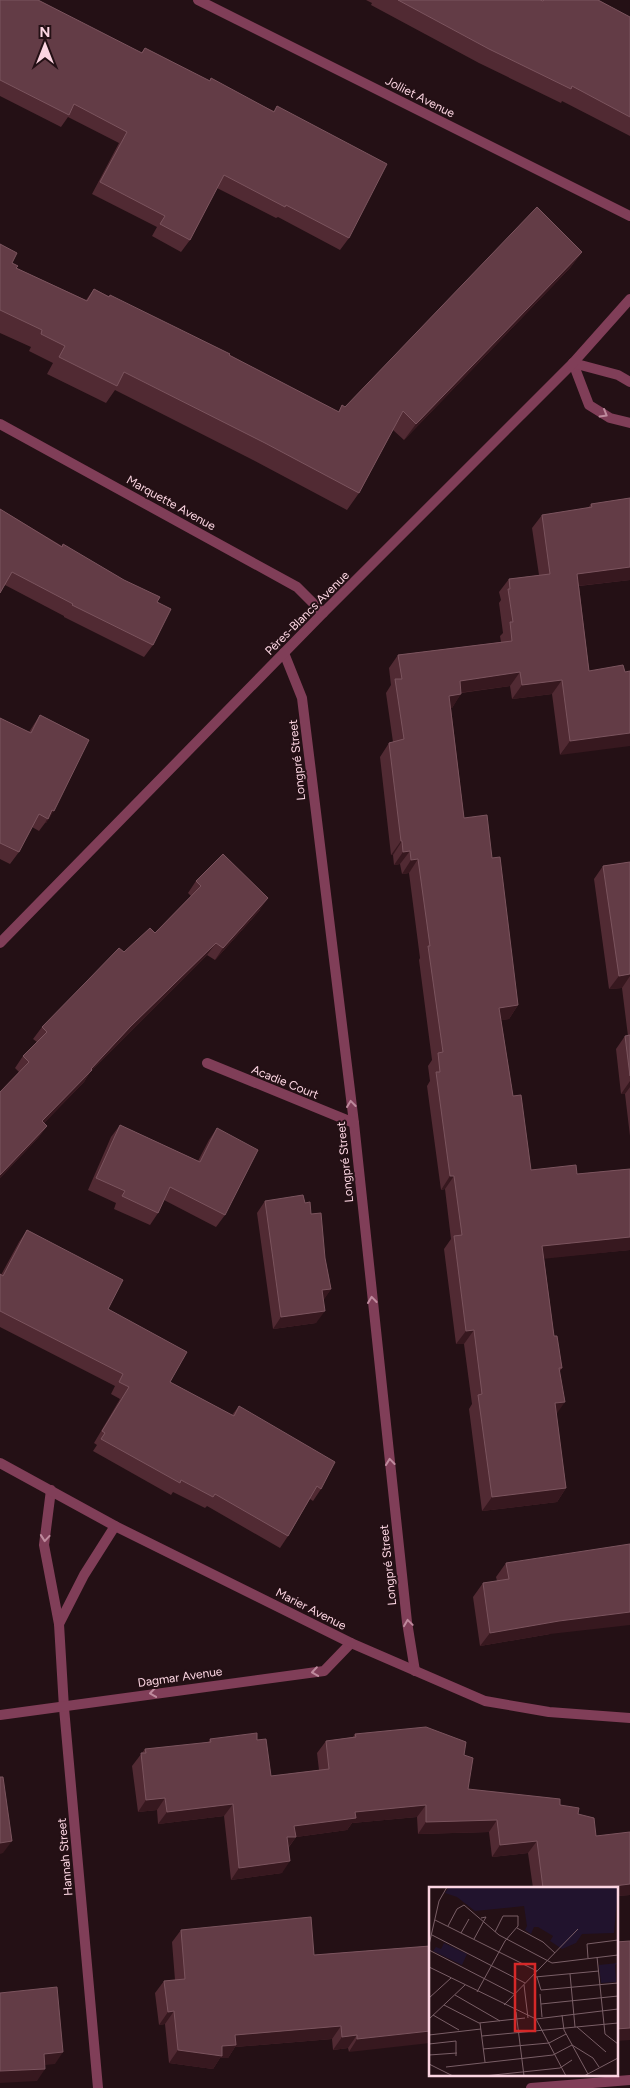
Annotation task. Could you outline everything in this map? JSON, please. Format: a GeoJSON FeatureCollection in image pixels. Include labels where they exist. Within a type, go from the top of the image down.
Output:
{"type":"FeatureCollection","features":[{"type":"Feature","properties":{"kind":"street","name":"Jolliet Avenue"},"geometry":{"type":"LineString","coordinates":[[198,0],[630,216]]}},
{"type":"Feature","properties":{"kind":"street","name":"Pères-Blancs Avenue"},"geometry":{"type":"LineString","coordinates":[[0,943],[323,613],[573,363],[630,299]]}},
{"type":"Feature","properties":{"kind":"street"},"geometry":{"type":"LineString","coordinates":[[573,363],[618,375],[630,382]]}},
{"type":"Feature","properties":{"kind":"street"},"geometry":{"type":"LineString","coordinates":[[573,363],[589,405],[610,418],[630,423]]}},
{"type":"Feature","properties":{"kind":"street","name":"Marquette Avenue"},"geometry":{"type":"LineString","coordinates":[[0,424],[298,587],[323,613]]}},
{"type":"Feature","properties":{"kind":"street","name":"Longpré Street"},"geometry":{"type":"LineString","coordinates":[[284,654],[302,698],[354,1124],[407,1622],[415,1671]]}},
{"type":"Feature","properties":{"kind":"street","name":"Acadie Court"},"geometry":{"type":"LineString","coordinates":[[207,1063],[354,1124]]}},
{"type":"Feature","properties":{"kind":"street","name":"Marier Avenue"},"geometry":{"type":"LineString","coordinates":[[0,1463],[115,1526],[351,1643],[485,1701],[549,1712],[630,1718]]}},
{"type":"Feature","properties":{"kind":"street","name":"Hannah Street"},"geometry":{"type":"LineString","coordinates":[[51,1490],[44,1546],[59,1624],[64,1708],[98,2088]]}},
{"type":"Feature","properties":{"kind":"street"},"geometry":{"type":"LineString","coordinates":[[59,1624],[84,1575],[115,1526]]}},
{"type":"Feature","properties":{"kind":"street","name":"Dagmar Avenue"},"geometry":{"type":"LineString","coordinates":[[0,1716],[64,1708],[123,1697],[324,1671],[351,1643]]}},
{"type":"Feature","properties":{"kind":"street"},"geometry":{"type":"LineString","coordinates":[[531,2088],[630,2080]]}},
{"type":"Feature","properties":{"kind":"building"},"geometry":{"type":"Polygon","coordinates":[[[0,0],[38,0],[142,53],[145,48],[210,81],[211,78],[274,112],[277,106],[387,164],[349,238],[224,175],[190,240],[160,224],[165,216],[100,182],[127,132],[74,104],[69,115],[0,80],[0,0]]]}},
{"type":"Feature","properties":{"kind":"building"},"geometry":{"type":"Polygon","coordinates":[[[398,0],[598,0],[630,17],[630,117],[572,86],[571,89],[489,49],[398,0]]]}},
{"type":"Feature","properties":{"kind":"building"},"geometry":{"type":"Polygon","coordinates":[[[537,207],[582,252],[416,424],[403,411],[359,493],[124,372],[117,386],[59,357],[65,346],[41,334],[42,330],[0,310],[0,244],[17,253],[12,263],[18,266],[16,268],[87,301],[94,289],[109,297],[110,295],[230,354],[339,412],[342,405],[345,407],[537,207]]]}},
{"type":"Feature","properties":{"kind":"building"},"geometry":{"type":"Polygon","coordinates":[[[630,498],[630,567],[577,574],[589,671],[623,665],[625,672],[630,671],[630,733],[570,741],[562,680],[522,685],[520,672],[460,681],[461,694],[449,696],[464,818],[487,815],[492,858],[500,857],[518,1005],[499,1008],[513,1096],[521,1095],[531,1170],[576,1165],[577,1174],[630,1169],[630,1237],[542,1246],[554,1336],[557,1336],[562,1368],[559,1368],[565,1402],[555,1403],[566,1488],[492,1497],[478,1395],[482,1394],[474,1330],[466,1331],[454,1236],[462,1235],[454,1176],[450,1176],[436,1072],[440,1072],[438,1053],[443,1052],[428,946],[430,946],[418,859],[411,860],[410,851],[403,852],[389,743],[404,739],[395,679],[402,679],[398,655],[512,641],[510,622],[513,622],[508,589],[510,589],[509,579],[550,574],[542,515],[592,507],[591,504],[630,498]]]}},
{"type":"Feature","properties":{"kind":"building"},"geometry":{"type":"Polygon","coordinates":[[[0,509],[62,547],[63,544],[124,580],[160,597],[157,602],[171,609],[153,645],[72,605],[12,572],[0,593],[0,509]]]}},
{"type":"Feature","properties":{"kind":"building"},"geometry":{"type":"Polygon","coordinates":[[[40,715],[89,740],[54,811],[52,810],[48,819],[39,814],[19,852],[0,843],[0,718],[31,733],[40,715]]]}},
{"type":"Feature","properties":{"kind":"building"},"geometry":{"type":"Polygon","coordinates":[[[223,854],[268,898],[223,948],[216,943],[130,1027],[92,1070],[42,1121],[47,1126],[0,1175],[0,1092],[29,1062],[23,1056],[47,1032],[42,1027],[119,948],[124,952],[150,928],[155,933],[201,886],[196,881],[223,854]]]}},
{"type":"Feature","properties":{"kind":"building"},"geometry":{"type":"Polygon","coordinates":[[[630,862],[630,974],[619,976],[603,866],[630,862]]]}},
{"type":"Feature","properties":{"kind":"building"},"geometry":{"type":"Polygon","coordinates":[[[630,1035],[630,1076],[625,1036],[630,1035]]]}},
{"type":"Feature","properties":{"kind":"building"},"geometry":{"type":"Polygon","coordinates":[[[120,1125],[200,1162],[217,1128],[258,1150],[225,1215],[170,1187],[158,1213],[122,1196],[125,1191],[96,1178],[120,1125]]]}},
{"type":"Feature","properties":{"kind":"building"},"geometry":{"type":"Polygon","coordinates":[[[303,1195],[305,1203],[310,1202],[311,1214],[321,1213],[325,1258],[331,1289],[322,1290],[325,1311],[281,1317],[265,1201],[303,1195]]]}},
{"type":"Feature","properties":{"kind":"building"},"geometry":{"type":"Polygon","coordinates":[[[27,1230],[123,1280],[108,1309],[187,1352],[170,1382],[234,1416],[239,1406],[335,1462],[321,1489],[317,1486],[288,1536],[215,1494],[213,1497],[181,1480],[180,1483],[101,1439],[105,1433],[102,1431],[129,1387],[119,1382],[123,1374],[0,1311],[0,1274],[3,1276],[27,1230]]]}},
{"type":"Feature","properties":{"kind":"building"},"geometry":{"type":"Polygon","coordinates":[[[630,1544],[630,1612],[559,1621],[490,1633],[483,1583],[509,1579],[506,1563],[630,1544]]]}},
{"type":"Feature","properties":{"kind":"building"},"geometry":{"type":"Polygon","coordinates":[[[426,1727],[466,1742],[464,1755],[473,1758],[468,1789],[560,1799],[560,1805],[579,1808],[578,1814],[594,1818],[596,1836],[630,1832],[630,1884],[606,1887],[543,1887],[537,1841],[500,1845],[497,1820],[426,1822],[426,1805],[355,1812],[356,1818],[294,1826],[296,1837],[287,1837],[290,1861],[239,1868],[233,1804],[167,1812],[165,1798],[146,1800],[141,1753],[146,1753],[145,1749],[211,1742],[210,1739],[257,1733],[257,1740],[266,1739],[271,1776],[329,1769],[326,1741],[356,1737],[355,1734],[426,1727]]]}},
{"type":"Feature","properties":{"kind":"building"},"geometry":{"type":"Polygon","coordinates":[[[0,1777],[3,1777],[12,1841],[0,1843],[0,1777]]]}},
{"type":"Feature","properties":{"kind":"building"},"geometry":{"type":"Polygon","coordinates":[[[311,1917],[314,1955],[429,1946],[429,2031],[357,2039],[357,2035],[342,2037],[341,2026],[235,2035],[236,2045],[222,2046],[222,2056],[178,2050],[174,2011],[168,2012],[164,1981],[185,1979],[181,1930],[311,1917]]]}},
{"type":"Feature","properties":{"kind":"building"},"geometry":{"type":"Polygon","coordinates":[[[630,1941],[630,2028],[618,2029],[618,1942],[630,1941]]]}},
{"type":"Feature","properties":{"kind":"building"},"geometry":{"type":"Polygon","coordinates":[[[57,1987],[63,2052],[44,2054],[45,2069],[0,2071],[0,1993],[57,1987]]]}}]}
